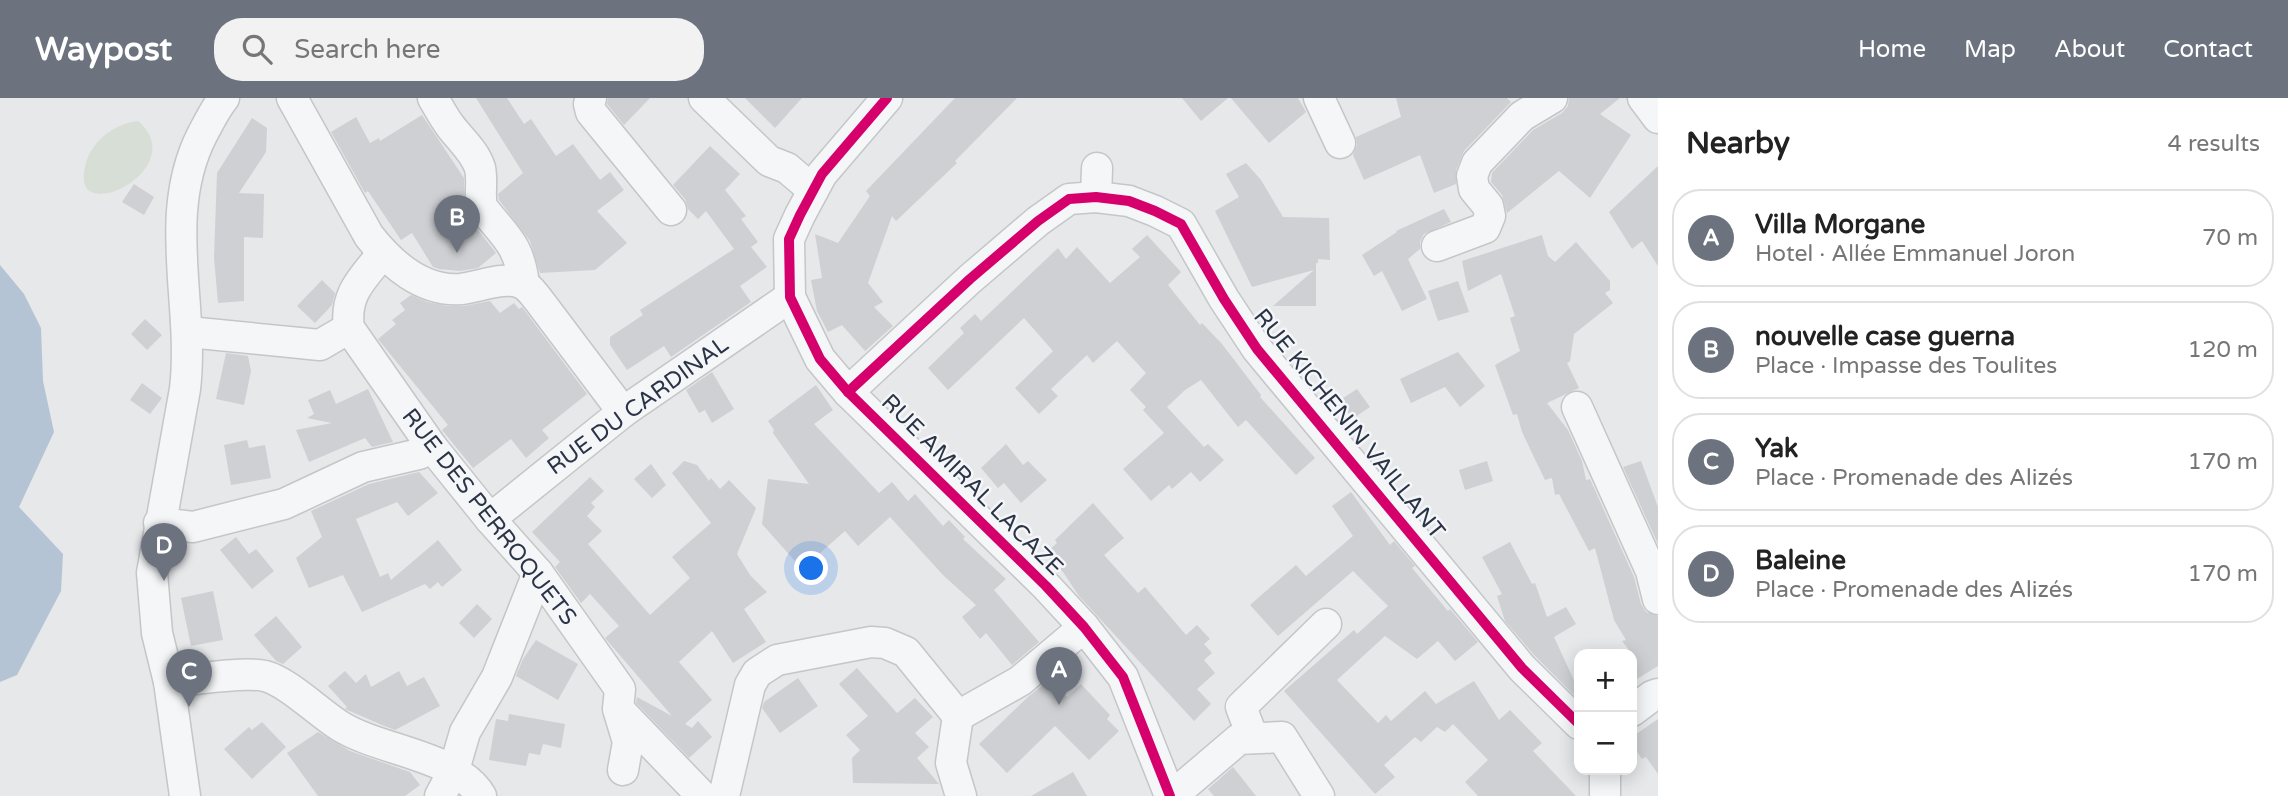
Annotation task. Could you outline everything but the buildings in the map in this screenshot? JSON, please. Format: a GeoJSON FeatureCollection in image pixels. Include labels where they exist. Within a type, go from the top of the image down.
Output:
{"type":"FeatureCollection","features":[{"type":"Feature","properties":{"kind":"street"},"geometry":{"type":"LineString","coordinates":[[185,796],[169,682],[157,633],[152,573],[189,359],[180,230],[183,194],[194,152],[216,108],[224,98]]}},
{"type":"Feature","properties":{"kind":"street"},"geometry":{"type":"LineString","coordinates":[[292,98],[369,236],[383,253],[417,279],[445,288],[460,289],[498,282],[524,284]]}},
{"type":"Feature","properties":{"kind":"street"},"geometry":{"type":"LineString","coordinates":[[433,98],[479,165],[482,207],[516,248],[524,284],[623,412]]}},
{"type":"Feature","properties":{"kind":"street"},"geometry":{"type":"LineString","coordinates":[[592,98],[589,104],[591,112],[671,210]]}},
{"type":"Feature","properties":{"kind":"street"},"geometry":{"type":"LineString","coordinates":[[704,98],[769,161],[787,168],[813,190]]}},
{"type":"Feature","properties":{"kind":"street","name":"RUE AMIRAL LACAZE"},"geometry":{"type":"LineString","coordinates":[[887,98],[822,174],[789,239],[790,297],[820,359],[848,392],[1046,586],[1084,627],[1123,677],[1171,796]]}},
{"type":"Feature","properties":{"kind":"street"},"geometry":{"type":"LineString","coordinates":[[1319,98],[1340,144]]}},
{"type":"Feature","properties":{"kind":"street"},"geometry":{"type":"LineString","coordinates":[[1643,98],[1658,118]]}},
{"type":"Feature","properties":{"kind":"street"},"geometry":{"type":"LineString","coordinates":[[1437,246],[1485,228],[1490,216],[1488,206],[1474,189],[1472,176],[1477,163],[1539,101]]}},
{"type":"Feature","properties":{"kind":"street","name":"RUE KICHENIN VAILLANT"},"geometry":{"type":"LineString","coordinates":[[848,392],[1038,221],[1097,183],[1181,225],[1257,349],[1522,668],[1574,719]]}},
{"type":"Feature","properties":{"kind":"street"},"geometry":{"type":"LineString","coordinates":[[188,332],[320,345],[349,328],[346,312],[350,300],[359,282],[383,253]]}},
{"type":"Feature","properties":{"kind":"street","name":"RUE DU CARDINAL"},"geometry":{"type":"LineString","coordinates":[[490,519],[623,412],[790,297]]}},
{"type":"Feature","properties":{"kind":"street","name":"RUE DES PERROQUETS"},"geometry":{"type":"LineString","coordinates":[[349,328],[432,447],[538,573],[620,689],[618,709],[628,742],[623,770]]}},
{"type":"Feature","properties":{"kind":"street"},"geometry":{"type":"LineString","coordinates":[[1577,407],[1650,571],[1658,599]]}},
{"type":"Feature","properties":{"kind":"street"},"geometry":{"type":"LineString","coordinates":[[159,523],[193,527],[284,504],[363,467],[419,454],[432,447]]}},
{"type":"Feature","properties":{"kind":"street"},"geometry":{"type":"LineString","coordinates":[[440,796],[454,770],[465,732],[497,677],[538,573]]}},
{"type":"Feature","properties":{"kind":"street"},"geometry":{"type":"LineString","coordinates":[[1253,738],[1241,707],[1326,624]]}},
{"type":"Feature","properties":{"kind":"street"},"geometry":{"type":"LineString","coordinates":[[958,716],[1020,681],[1084,627]]}},
{"type":"Feature","properties":{"kind":"street"},"geometry":{"type":"LineString","coordinates":[[724,796],[750,685],[757,673],[777,660],[871,642],[885,643],[906,652],[958,716],[951,763],[961,796]]}},
{"type":"Feature","properties":{"kind":"street"},"geometry":{"type":"LineString","coordinates":[[169,682],[265,676],[284,686],[342,727],[371,741],[454,770],[477,788],[481,796]]}},
{"type":"Feature","properties":{"kind":"street"},"geometry":{"type":"LineString","coordinates":[[1637,707],[1658,694]]}},
{"type":"Feature","properties":{"kind":"street"},"geometry":{"type":"LineString","coordinates":[[618,709],[702,796]]}},
{"type":"Feature","properties":{"kind":"street"},"geometry":{"type":"LineString","coordinates":[[1171,796],[1239,739],[1282,737],[1319,796]]}},
{"type":"Feature","properties":{"kind":"street"},"geometry":{"type":"LineString","coordinates":[[1605,775],[1605,796]]}},
{"type":"Feature","properties":{"kind":"shaded area"},"geometry":{"type":"Polygon","coordinates":[[[138,121],[151,139],[151,156],[143,172],[129,184],[112,192],[97,194],[87,188],[84,170],[93,148],[102,137],[113,130],[138,121]]]}},
{"type":"Feature","properties":{"kind":"water"},"geometry":{"type":"Polygon","coordinates":[[[0,265],[24,294],[41,328],[43,381],[54,432],[19,507],[63,554],[61,591],[17,675],[0,682],[0,265]]]}},
{"type":"Feature","properties":{"kind":"cycle path"},"geometry":{"type":"LineString","coordinates":[[887,98],[822,174],[800,215],[789,239],[790,297],[820,359],[848,392],[1046,586],[1084,627],[1123,677],[1170,796]]}},
{"type":"Feature","properties":{"kind":"cycle path"},"geometry":{"type":"LineString","coordinates":[[848,392],[970,279],[1038,221],[1069,199],[1096,197],[1129,201],[1155,211],[1181,224],[1224,299],[1257,349],[1522,668],[1574,719]]}},
{"type":"Feature","properties":{"kind":"place","name":"nouvelle case guerna"},"geometry":{"type":"Point","coordinates":[457,253]}},
{"type":"Feature","properties":{"kind":"place","name":"Baleine"},"geometry":{"type":"Point","coordinates":[164,581]}},
{"type":"Feature","properties":{"kind":"place","name":"Villa Morgane"},"geometry":{"type":"Point","coordinates":[1059,705]}},
{"type":"Feature","properties":{"kind":"place","name":"Yak"},"geometry":{"type":"Point","coordinates":[189,707]}}]}
